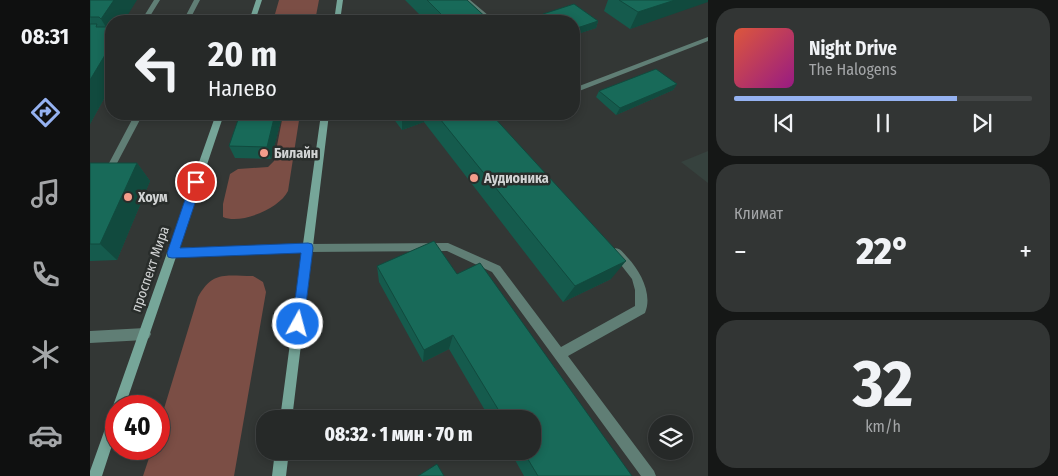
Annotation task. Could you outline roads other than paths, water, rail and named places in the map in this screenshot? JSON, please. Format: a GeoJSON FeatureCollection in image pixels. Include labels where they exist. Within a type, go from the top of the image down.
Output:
{"type":"FeatureCollection","features":[{"type":"Feature","properties":{"kind":"street"},"geometry":{"type":"LineString","coordinates":[[254,15],[259,0]]}},
{"type":"Feature","properties":{"kind":"street"},"geometry":{"type":"LineString","coordinates":[[338,15],[340,0]]}},
{"type":"Feature","properties":{"kind":"street","name":"проспект Мира"},"geometry":{"type":"LineString","coordinates":[[123,395],[218,120]]}},
{"type":"Feature","properties":{"kind":"street"},"geometry":{"type":"LineString","coordinates":[[287,410],[324,120]]}},
{"type":"Feature","properties":{"kind":"street"},"geometry":{"type":"LineString","coordinates":[[172,253],[308,248]]}},
{"type":"Feature","properties":{"kind":"street"},"geometry":{"type":"LineString","coordinates":[[95,476],[105,447]]}},
{"type":"Feature","properties":{"kind":"street"},"geometry":{"type":"LineString","coordinates":[[279,476],[281,460]]}},
{"type":"Feature","properties":{"kind":"lane"},"geometry":{"type":"LineString","coordinates":[[148,15],[157,0]]}},
{"type":"Feature","properties":{"kind":"lane"},"geometry":{"type":"LineString","coordinates":[[189,15],[197,0]]}},
{"type":"Feature","properties":{"kind":"lane"},"geometry":{"type":"LineString","coordinates":[[466,0],[485,15]]}},
{"type":"Feature","properties":{"kind":"lane"},"geometry":{"type":"LineString","coordinates":[[580,89],[708,39]]}},
{"type":"Feature","properties":{"kind":"lane"},"geometry":{"type":"LineString","coordinates":[[112,165],[136,120]]}},
{"type":"Feature","properties":{"kind":"lane"},"geometry":{"type":"LineString","coordinates":[[559,354],[641,309],[641,291],[635,273],[608,244]]}},
{"type":"Feature","properties":{"kind":"lane"},"geometry":{"type":"LineString","coordinates":[[308,248],[448,247],[496,269],[649,476]]}},
{"type":"Feature","properties":{"kind":"lane"},"geometry":{"type":"LineString","coordinates":[[90,337],[145,334]]}},
{"type":"Feature","properties":{"kind":"place","name":"Билайн"},"geometry":{"type":"Point","coordinates":[264,153]}},
{"type":"Feature","properties":{"kind":"place","name":"Аудионика"},"geometry":{"type":"Point","coordinates":[474,178]}},
{"type":"Feature","properties":{"kind":"place","name":"Хоум"},"geometry":{"type":"Point","coordinates":[128,197]}}]}
